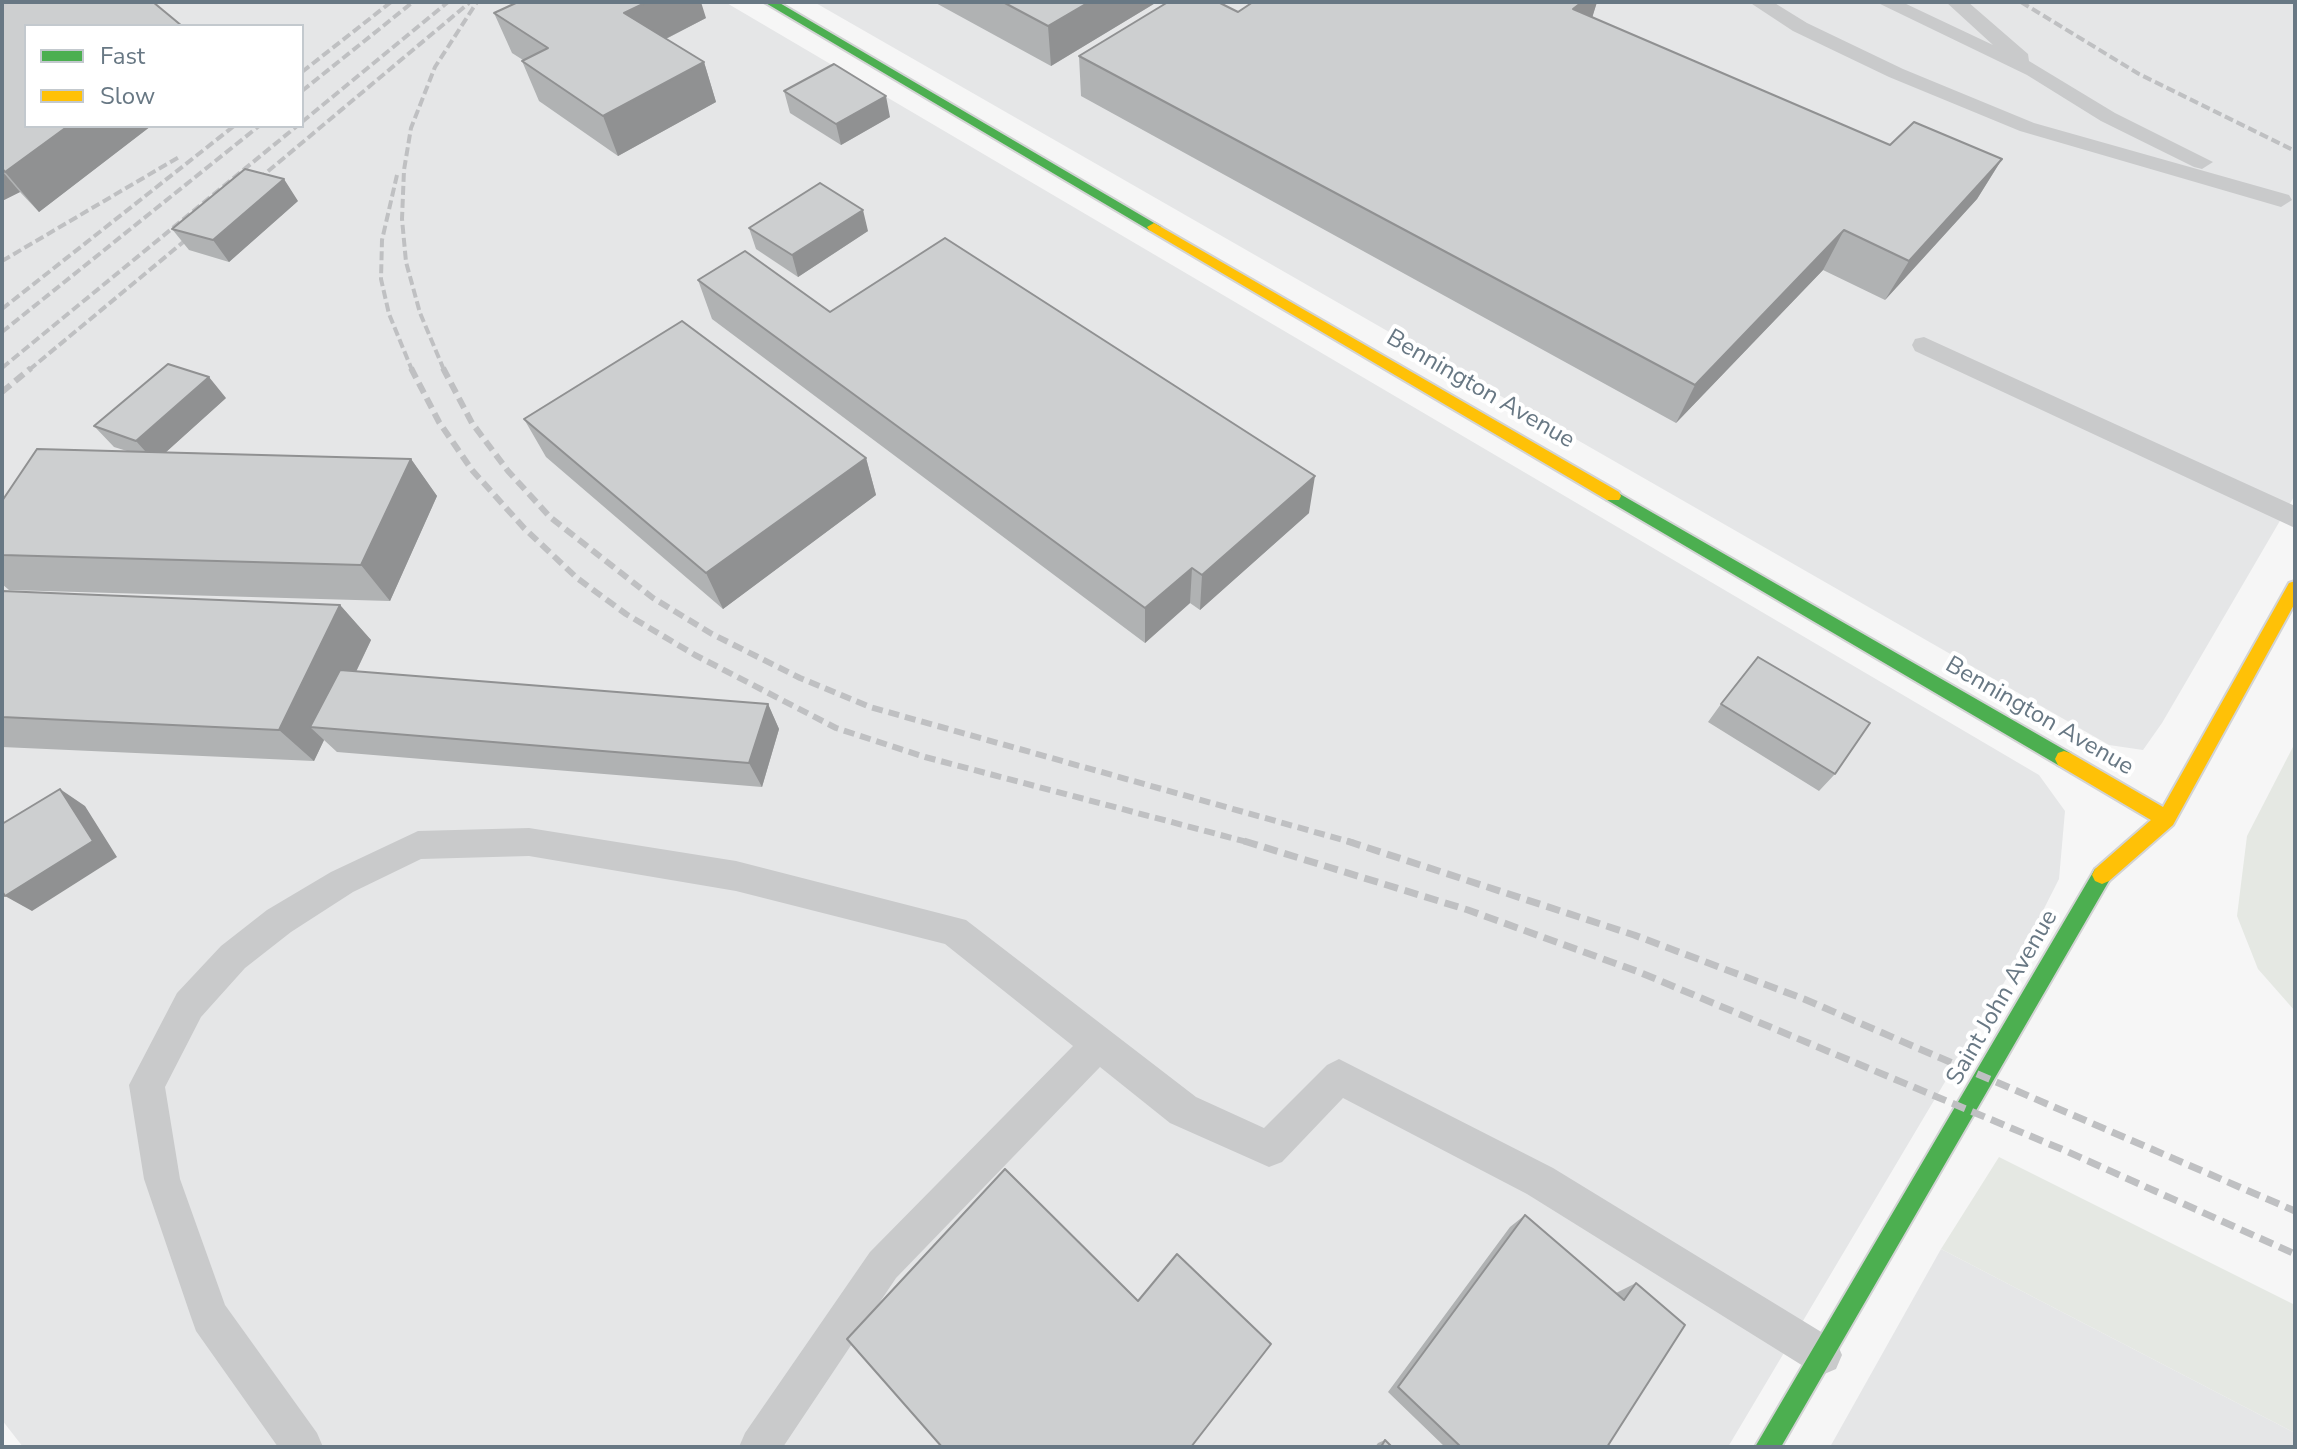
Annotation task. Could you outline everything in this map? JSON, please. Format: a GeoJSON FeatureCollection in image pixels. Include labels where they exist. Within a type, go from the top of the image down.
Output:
{"type":"FeatureCollection","features":[{"type":"Feature","properties":{"kind":"street","name":"Bennington Avenue"},"geometry":{"type":"LineString","coordinates":[[770,2],[2166,819]]}},
{"type":"Feature","properties":{"kind":"street","name":"Saint John Avenue"},"geometry":{"type":"LineString","coordinates":[[1767,1447],[2105,870],[2166,819],[2295,588]]}},
{"type":"Feature","properties":{"kind":"lane"},"geometry":{"type":"LineString","coordinates":[[1759,2],[1800,27],[1896,73],[2027,127],[2288,203]]}},
{"type":"Feature","properties":{"kind":"lane"},"geometry":{"type":"LineString","coordinates":[[1886,2],[2034,71],[2108,117],[2288,203]]}},
{"type":"Feature","properties":{"kind":"lane"},"geometry":{"type":"LineString","coordinates":[[1956,2],[1984,22],[2034,71]]}},
{"type":"Feature","properties":{"kind":"lane"},"geometry":{"type":"LineString","coordinates":[[1924,345],[2295,518]]}},
{"type":"Feature","properties":{"kind":"lane"},"geometry":{"type":"LineString","coordinates":[[303,1447],[210,1317],[162,1179],[147,1085],[189,1005],[233,957],[279,921],[342,882],[418,845],[529,842],[736,876],[954,931],[1183,1110],[1269,1149],[1339,1077],[1540,1181],[1822,1355]]}},
{"type":"Feature","properties":{"kind":"lane"},"geometry":{"type":"LineString","coordinates":[[759,1447],[883,1265],[1099,1044]]}},
{"type":"Feature","properties":{"kind":"shaded area"},"geometry":{"type":"Polygon","coordinates":[[[75,2],[725,2],[2039,775],[2065,811],[2059,879],[2021,954],[1728,1447],[23,1447],[2,1420],[2,32],[75,2]]]}},
{"type":"Feature","properties":{"kind":"shaded area"},"geometry":{"type":"Polygon","coordinates":[[[814,2],[2295,2],[2295,495],[2162,723],[2143,750],[2109,745],[814,2]]]}},
{"type":"Feature","properties":{"kind":"shaded area"},"geometry":{"type":"Polygon","coordinates":[[[2295,743],[2295,1011],[2258,969],[2237,916],[2247,836],[2295,743]]]}},
{"type":"Feature","properties":{"kind":"shaded area"},"geometry":{"type":"Polygon","coordinates":[[[1999,1157],[2295,1305],[2295,1433],[1941,1249],[1999,1157]]]}},
{"type":"Feature","properties":{"kind":"shaded area"},"geometry":{"type":"Polygon","coordinates":[[[1941,1249],[2295,1433],[2295,1447],[1830,1447],[1941,1249]]]}},
{"type":"Feature","properties":{"kind":"building"},"geometry":{"type":"Polygon","coordinates":[[[2,2],[153,2],[180,24],[24,24],[24,128],[65,128],[5,172],[2,168],[2,2]]]}},
{"type":"Feature","properties":{"kind":"building"},"geometry":{"type":"Polygon","coordinates":[[[518,2],[647,2],[624,13],[704,62],[603,116],[522,61],[548,48],[494,13],[518,2]]]}},
{"type":"Feature","properties":{"kind":"building"},"geometry":{"type":"Polygon","coordinates":[[[1003,2],[1089,2],[1048,26],[1003,2]]]}},
{"type":"Feature","properties":{"kind":"building"},"geometry":{"type":"Polygon","coordinates":[[[1168,2],[1218,2],[1238,12],[1253,2],[1582,2],[1573,9],[1890,145],[1914,122],[2002,159],[1909,261],[1844,230],[1695,385],[1079,56],[1168,2]]]}},
{"type":"Feature","properties":{"kind":"building"},"geometry":{"type":"Polygon","coordinates":[[[834,64],[886,96],[836,124],[784,91],[834,64]]]}},
{"type":"Feature","properties":{"kind":"building"},"geometry":{"type":"Polygon","coordinates":[[[245,169],[284,179],[213,240],[172,229],[245,169]]]}},
{"type":"Feature","properties":{"kind":"building"},"geometry":{"type":"Polygon","coordinates":[[[820,183],[863,210],[792,255],[749,228],[820,183]]]}},
{"type":"Feature","properties":{"kind":"building"},"geometry":{"type":"Polygon","coordinates":[[[945,238],[1315,476],[1202,575],[1192,568],[1145,608],[698,280],[745,251],[830,312],[945,238]]]}},
{"type":"Feature","properties":{"kind":"building"},"geometry":{"type":"Polygon","coordinates":[[[682,321],[866,458],[706,573],[524,419],[682,321]]]}},
{"type":"Feature","properties":{"kind":"building"},"geometry":{"type":"Polygon","coordinates":[[[168,364],[209,377],[136,441],[94,426],[168,364]]]}},
{"type":"Feature","properties":{"kind":"building"},"geometry":{"type":"Polygon","coordinates":[[[37,449],[411,459],[361,565],[2,555],[2,501],[37,449]]]}},
{"type":"Feature","properties":{"kind":"building"},"geometry":{"type":"Polygon","coordinates":[[[2,591],[340,605],[279,730],[2,717],[2,591]]]}},
{"type":"Feature","properties":{"kind":"building"},"geometry":{"type":"Polygon","coordinates":[[[1758,657],[1870,723],[1835,774],[1721,704],[1758,657]]]}},
{"type":"Feature","properties":{"kind":"building"},"geometry":{"type":"Polygon","coordinates":[[[340,670],[768,704],[749,763],[310,727],[340,670]]]}},
{"type":"Feature","properties":{"kind":"building"},"geometry":{"type":"Polygon","coordinates":[[[60,789],[93,841],[5,896],[2,891],[2,824],[60,789]]]}},
{"type":"Feature","properties":{"kind":"building"},"geometry":{"type":"Polygon","coordinates":[[[1005,1169],[1138,1301],[1177,1254],[1271,1344],[1191,1447],[942,1447],[847,1339],[1005,1169]]]}},
{"type":"Feature","properties":{"kind":"building"},"geometry":{"type":"Polygon","coordinates":[[[1525,1215],[1624,1300],[1636,1283],[1685,1325],[1607,1447],[1461,1447],[1398,1387],[1525,1215]]]}},
{"type":"Feature","properties":{"kind":"railway"},"geometry":{"type":"LineString","coordinates":[[304,70],[391,2]]}},
{"type":"Feature","properties":{"kind":"railway"},"geometry":{"type":"LineString","coordinates":[[304,89],[413,2]]}},
{"type":"Feature","properties":{"kind":"railway"},"geometry":{"type":"LineString","coordinates":[[304,120],[448,2]]}},
{"type":"Feature","properties":{"kind":"railway"},"geometry":{"type":"LineString","coordinates":[[444,369],[420,313],[406,262],[402,219],[404,170],[411,128],[435,67],[477,2]]}},
{"type":"Feature","properties":{"kind":"railway"},"geometry":{"type":"LineString","coordinates":[[2021,2],[2139,74],[2295,151]]}},
{"type":"Feature","properties":{"kind":"railway"},"geometry":{"type":"LineString","coordinates":[[248,188],[469,3]]}},
{"type":"Feature","properties":{"kind":"railway"},"geometry":{"type":"LineString","coordinates":[[2,309],[231,128]]}},
{"type":"Feature","properties":{"kind":"railway"},"geometry":{"type":"LineString","coordinates":[[2,332],[257,128]]}},
{"type":"Feature","properties":{"kind":"railway"},"geometry":{"type":"LineString","coordinates":[[2,368],[295,128]]}},
{"type":"Feature","properties":{"kind":"railway"},"geometry":{"type":"LineString","coordinates":[[2,261],[179,157]]}},
{"type":"Feature","properties":{"kind":"railway"},"geometry":{"type":"LineString","coordinates":[[397,175],[382,240],[381,279],[389,314],[412,370]]}},
{"type":"Feature","properties":{"kind":"railway"},"geometry":{"type":"LineString","coordinates":[[29,370],[199,229]]}},
{"type":"Feature","properties":{"kind":"railway"},"geometry":{"type":"LineString","coordinates":[[2,392],[31,368]]}},
{"type":"Feature","properties":{"kind":"railway"},"geometry":{"type":"LineString","coordinates":[[444,369],[472,423],[508,471],[550,517],[653,598],[712,634],[800,678],[870,707],[1348,841]]}},
{"type":"Feature","properties":{"kind":"railway"},"geometry":{"type":"LineString","coordinates":[[412,370],[439,422],[472,470],[524,528],[577,578],[626,614],[695,655],[836,728],[925,757],[1247,842]]}},
{"type":"Feature","properties":{"kind":"railway"},"geometry":{"type":"LineString","coordinates":[[1348,841],[1354,843]]}},
{"type":"Feature","properties":{"kind":"railway"},"geometry":{"type":"LineString","coordinates":[[1348,841],[1634,935],[1804,999],[2295,1211]]}},
{"type":"Feature","properties":{"kind":"railway"},"geometry":{"type":"LineString","coordinates":[[1247,842],[1468,910],[1639,972],[2066,1151],[2295,1254]]}},
{"type":"Feature","properties":{"kind":"traffic: fast"},"geometry":{"type":"LineString","coordinates":[[770,2],[1154,227]]}},
{"type":"Feature","properties":{"kind":"traffic: fast"},"geometry":{"type":"LineString","coordinates":[[1613,496],[2064,759]]}},
{"type":"Feature","properties":{"kind":"traffic: fast"},"geometry":{"type":"LineString","coordinates":[[1767,1447],[2102,875]]}},
{"type":"Feature","properties":{"kind":"traffic: slow"},"geometry":{"type":"LineString","coordinates":[[1154,227],[1613,496]]}},
{"type":"Feature","properties":{"kind":"traffic: slow"},"geometry":{"type":"LineString","coordinates":[[2102,875],[2166,819],[2295,588]]}},
{"type":"Feature","properties":{"kind":"traffic: slow"},"geometry":{"type":"LineString","coordinates":[[2064,759],[2166,819]]}}]}
